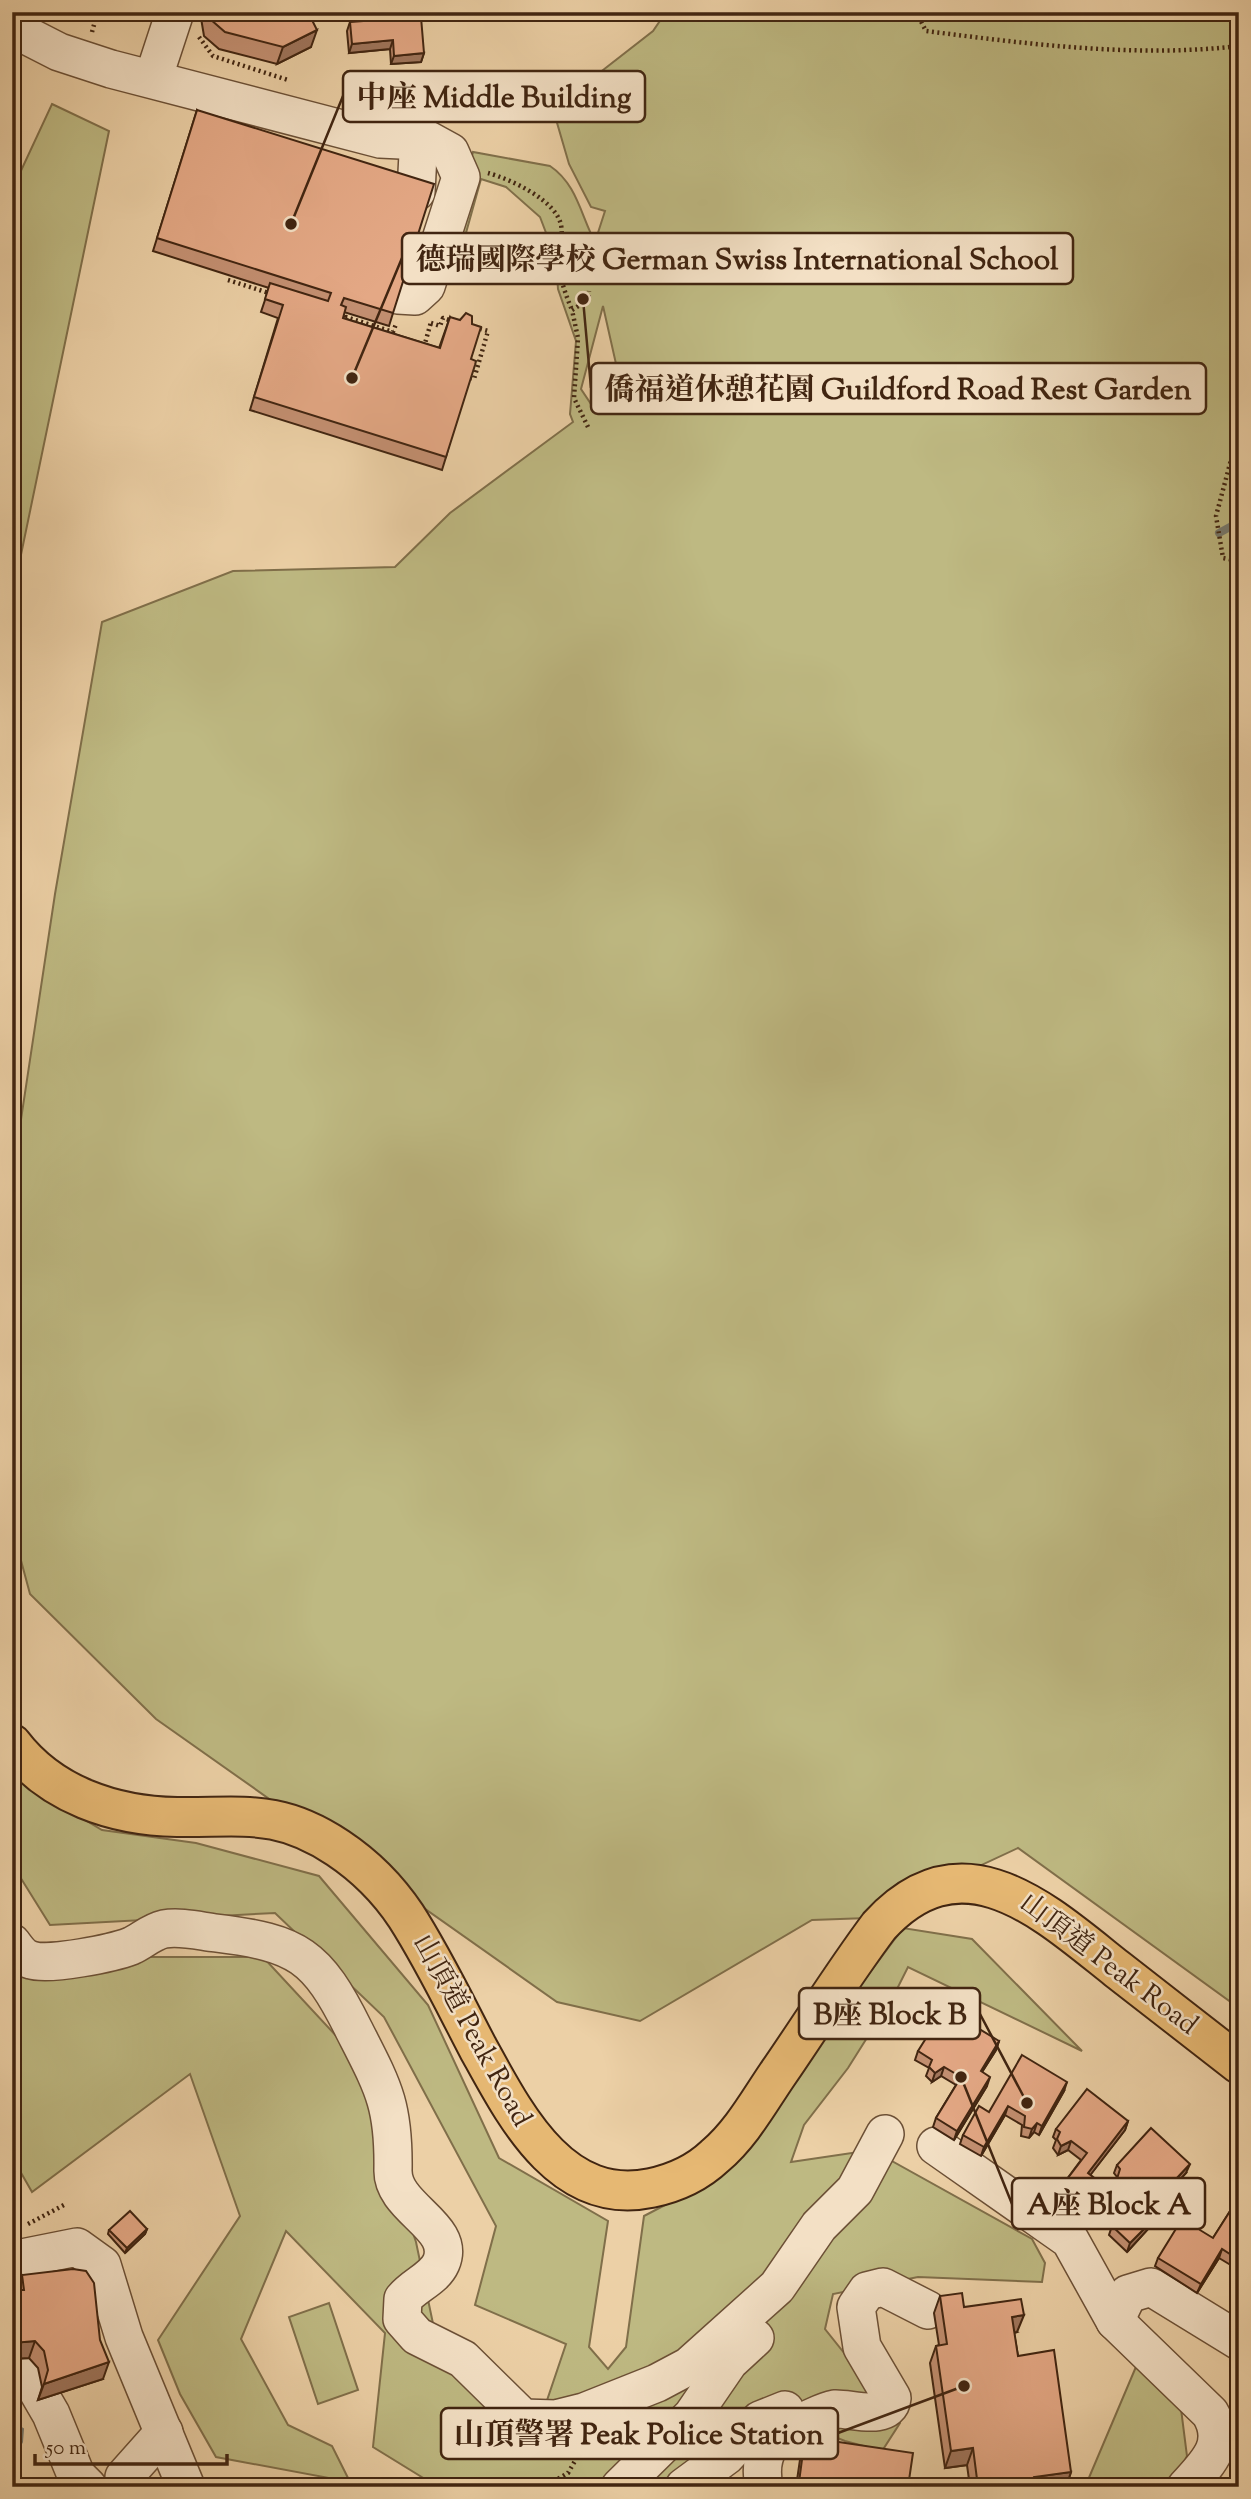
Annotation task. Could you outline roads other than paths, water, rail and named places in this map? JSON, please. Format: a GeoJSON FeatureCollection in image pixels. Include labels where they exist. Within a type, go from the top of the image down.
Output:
{"type":"FeatureCollection","features":[{"type":"Feature","properties":{"kind":"main road","name":"山頂道 Peak Road"},"geometry":{"type":"LineString","coordinates":[[12,1744],[52,1782],[97,1804],[165,1816],[234,1814],[266,1818],[311,1833],[346,1854],[381,1884],[407,1919],[528,2134],[558,2164],[605,2186],[633,2190],[663,2185],[692,2173],[715,2156],[751,2113],[879,1926],[904,1904],[941,1886],[988,1885],[1032,1904],[1239,2064]]}},
{"type":"Feature","properties":{"kind":"street"},"geometry":{"type":"LineString","coordinates":[[153,79],[186,21]]}},
{"type":"Feature","properties":{"kind":"street"},"geometry":{"type":"LineString","coordinates":[[12,28],[59,52],[153,79],[380,139],[401,141],[419,135],[450,152],[461,177],[454,247],[426,286],[415,296],[399,304]]}},
{"type":"Feature","properties":{"kind":"street"},"geometry":{"type":"LineString","coordinates":[[416,192],[419,135]]}},
{"type":"Feature","properties":{"kind":"street"},"geometry":{"type":"LineString","coordinates":[[12,1943],[31,1960],[50,1961],[125,1948],[151,1933],[172,1928],[269,1940],[301,1956],[334,1992],[383,2088],[392,2118],[393,2179],[397,2192],[431,2224],[443,2249],[441,2265],[404,2299],[401,2314],[405,2324],[423,2340],[463,2359],[523,2418],[556,2419],[610,2402],[689,2366],[777,2287],[800,2258],[819,2226],[855,2190],[885,2134]]}},
{"type":"Feature","properties":{"kind":"street"},"geometry":{"type":"LineString","coordinates":[[936,2147],[1070,2240],[1115,2321],[1210,2413],[1219,2434],[1213,2457],[1186,2487]]}},
{"type":"Feature","properties":{"kind":"street"},"geometry":{"type":"LineString","coordinates":[[17,2243],[76,2247],[102,2265],[124,2337],[186,2487]]}},
{"type":"Feature","properties":{"kind":"street"},"geometry":{"type":"LineString","coordinates":[[620,2487],[692,2416],[729,2362],[775,2319],[800,2258]]}},
{"type":"Feature","properties":{"kind":"street"},"geometry":{"type":"LineString","coordinates":[[764,2487],[764,2454],[782,2430],[831,2410],[874,2412],[888,2408],[892,2399],[860,2342],[855,2315],[858,2301],[867,2291],[878,2287],[928,2310]]}},
{"type":"Feature","properties":{"kind":"street"},"geometry":{"type":"LineString","coordinates":[[1115,2321],[1128,2294],[1151,2287],[1239,2341]]}},
{"type":"Feature","properties":{"kind":"street"},"geometry":{"type":"LineString","coordinates":[[12,2370],[26,2371],[51,2414],[76,2475],[88,2487]]}},
{"type":"Feature","properties":{"kind":"street"},"geometry":{"type":"LineString","coordinates":[[684,2487],[726,2456],[760,2420],[878,2375]]}},
{"type":"Feature","properties":{"kind":"street"},"geometry":{"type":"LineString","coordinates":[[124,2477],[164,2432]]}},
{"type":"Feature","properties":{"kind":"water"},"geometry":{"type":"Polygon","coordinates":[[[12,2422],[23,2429],[22,2442],[17,2451],[12,2448],[12,2422]]]}},
{"type":"Feature","properties":{"kind":"waterway"},"geometry":{"type":"LineString","coordinates":[[1219,533],[1239,522]]}},
{"type":"Feature","properties":{"kind":"place","name":"中座 Middle Building"},"geometry":{"type":"Point","coordinates":[291,224]}},
{"type":"Feature","properties":{"kind":"place","name":"僑福道休憩花園 Guildford Road Rest Garden"},"geometry":{"type":"Point","coordinates":[583,299]}},
{"type":"Feature","properties":{"kind":"place","name":"德瑞國際學校 German Swiss International School"},"geometry":{"type":"Point","coordinates":[352,378]}},
{"type":"Feature","properties":{"kind":"place","name":"A座 Block A"},"geometry":{"type":"Point","coordinates":[961,2077]}},
{"type":"Feature","properties":{"kind":"place","name":"B座 Block B"},"geometry":{"type":"Point","coordinates":[1027,2103]}},
{"type":"Feature","properties":{"kind":"place","name":"山頂警署 Peak Police Station"},"geometry":{"type":"Point","coordinates":[964,2386]}}]}
